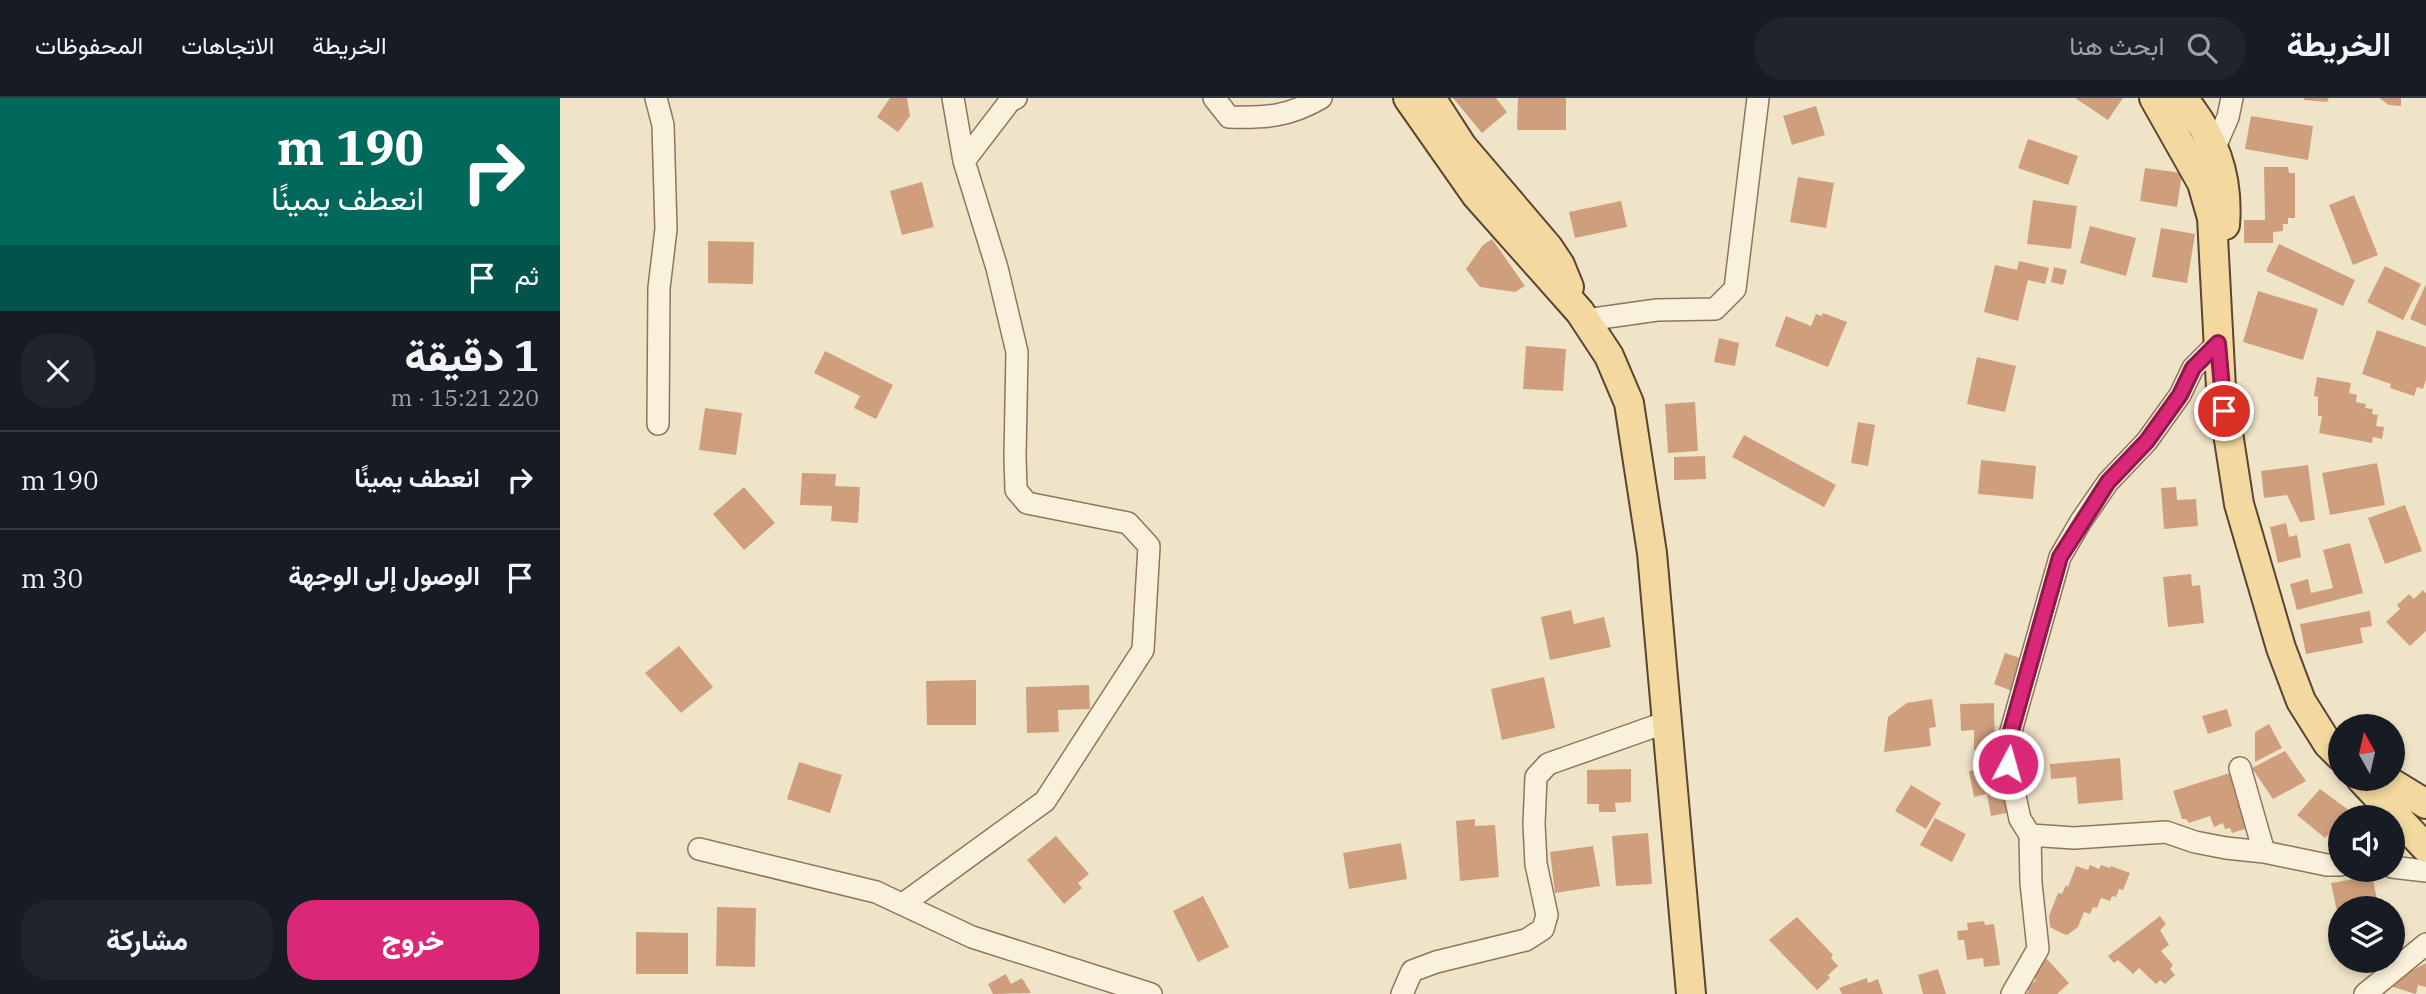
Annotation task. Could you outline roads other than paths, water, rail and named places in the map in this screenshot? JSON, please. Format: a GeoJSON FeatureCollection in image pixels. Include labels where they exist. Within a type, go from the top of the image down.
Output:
{"type":"FeatureCollection","features":[{"type":"Feature","properties":{"kind":"main road"},"geometry":{"type":"LineString","coordinates":[[1408,98],[1476,195],[1583,316],[1609,356],[1629,403],[1652,554],[1691,994]]}},
{"type":"Feature","properties":{"kind":"main road"},"geometry":{"type":"LineString","coordinates":[[1431,98],[1462,146],[1548,247],[1560,265],[1583,316]]}},
{"type":"Feature","properties":{"kind":"main road"},"geometry":{"type":"LineString","coordinates":[[2154,98],[2202,183],[2212,218],[2221,388],[2239,504],[2281,648],[2301,701],[2328,739]]}},
{"type":"Feature","properties":{"kind":"main road"},"geometry":{"type":"LineString","coordinates":[[2192,101],[2215,147],[2223,179],[2226,212],[2217,290]]}},
{"type":"Feature","properties":{"kind":"main road"},"geometry":{"type":"LineString","coordinates":[[2372,791],[2426,848]]}},
{"type":"Feature","properties":{"kind":"main road"},"geometry":{"type":"LineString","coordinates":[[2405,791],[2426,804]]}},
{"type":"Feature","properties":{"kind":"street"},"geometry":{"type":"LineString","coordinates":[[656,98],[663,124],[666,229],[659,288],[658,424]]}},
{"type":"Feature","properties":{"kind":"street"},"geometry":{"type":"LineString","coordinates":[[903,904],[1045,801],[1143,650],[1149,545],[1128,523],[1027,503],[1017,490],[1017,352],[997,268],[964,161],[953,98]]}},
{"type":"Feature","properties":{"kind":"street"},"geometry":{"type":"LineString","coordinates":[[964,161],[1010,101],[1016,98]]}},
{"type":"Feature","properties":{"kind":"street"},"geometry":{"type":"LineString","coordinates":[[1214,98],[1229,117],[1269,118],[1321,98]]}},
{"type":"Feature","properties":{"kind":"street"},"geometry":{"type":"LineString","coordinates":[[1583,316],[1715,309],[1735,289],[1758,98]]}},
{"type":"Feature","properties":{"kind":"street"},"geometry":{"type":"LineString","coordinates":[[2192,101],[2179,141],[2210,152],[2215,147],[2228,117],[2232,98]]}},
{"type":"Feature","properties":{"kind":"street"},"geometry":{"type":"LineString","coordinates":[[2012,994],[2038,949],[2031,883],[2030,835],[2020,819],[2008,764],[2011,731],[2060,557],[2108,482],[2147,441],[2180,395],[2193,368],[2218,343]]}},
{"type":"Feature","properties":{"kind":"street"},"geometry":{"type":"LineString","coordinates":[[1402,994],[1412,971],[1436,962],[1527,940],[1543,929],[1547,915],[1536,864],[1534,813],[1536,777],[1548,764],[1667,722]]}},
{"type":"Feature","properties":{"kind":"street"},"geometry":{"type":"LineString","coordinates":[[2240,768],[2264,852]]}},
{"type":"Feature","properties":{"kind":"street"},"geometry":{"type":"LineString","coordinates":[[2030,835],[2074,838],[2166,832],[2216,846],[2264,852],[2328,865]]}},
{"type":"Feature","properties":{"kind":"street"},"geometry":{"type":"LineString","coordinates":[[699,849],[876,892],[972,937],[1151,994]]}},
{"type":"Feature","properties":{"kind":"street"},"geometry":{"type":"LineString","coordinates":[[2405,869],[2426,871]]}},
{"type":"Feature","properties":{"kind":"street"},"geometry":{"type":"LineString","coordinates":[[2365,994],[2426,944]]}}]}
